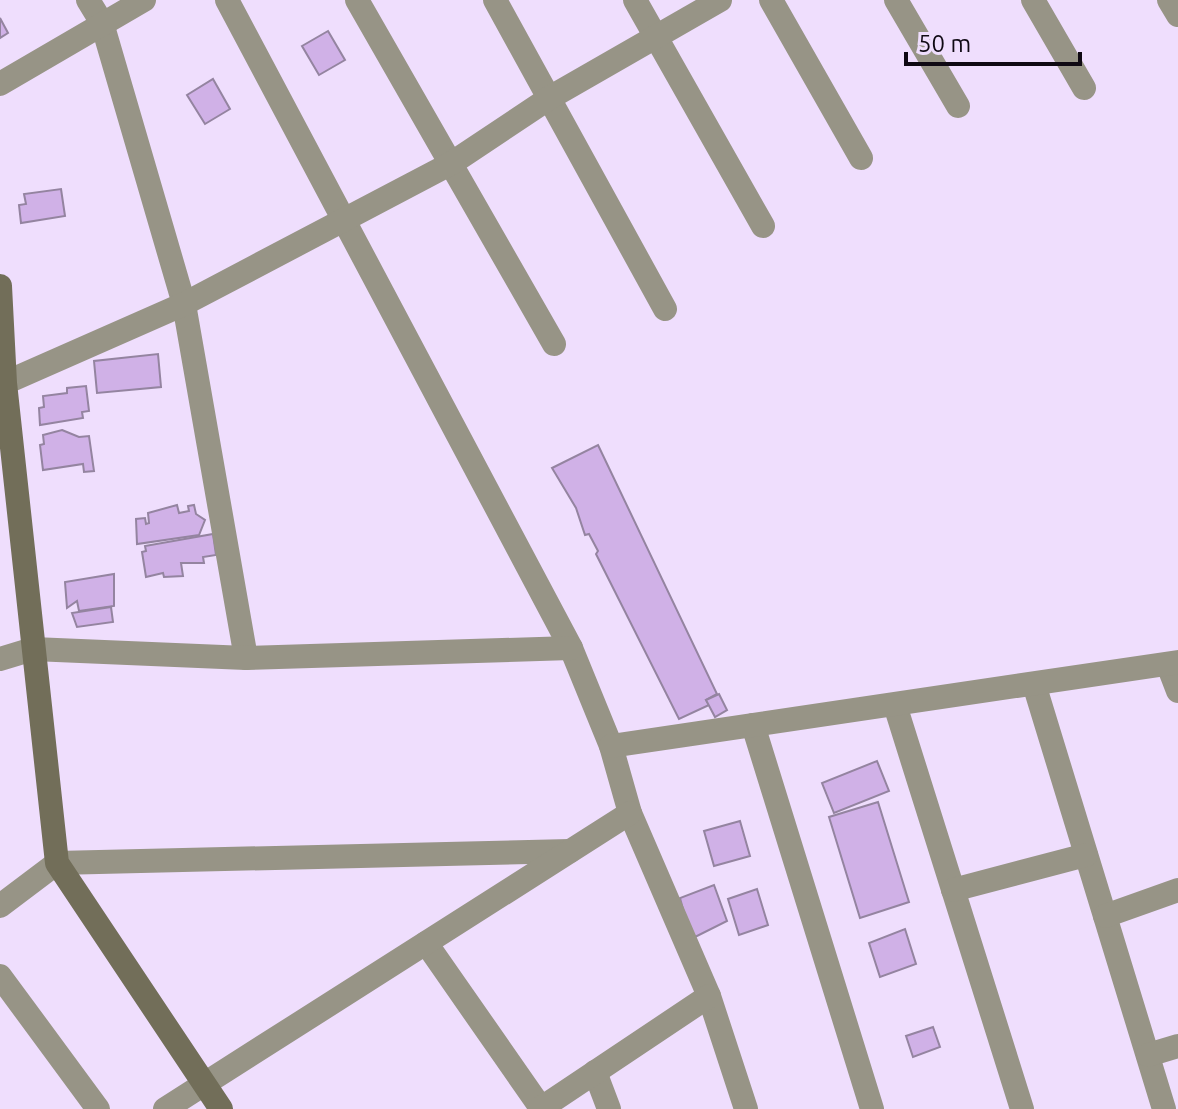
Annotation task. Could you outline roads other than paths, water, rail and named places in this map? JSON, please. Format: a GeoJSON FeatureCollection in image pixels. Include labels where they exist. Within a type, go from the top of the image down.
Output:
{"type":"FeatureCollection","features":[{"type":"Feature","properties":{"kind":"street"},"geometry":{"type":"LineString","coordinates":[[88,0],[102,23],[184,304],[246,658]]}},
{"type":"Feature","properties":{"kind":"street"},"geometry":{"type":"LineString","coordinates":[[0,84],[144,0]]}},
{"type":"Feature","properties":{"kind":"street"},"geometry":{"type":"LineString","coordinates":[[227,0],[571,648],[611,746],[630,813],[709,996],[746,1109]]}},
{"type":"Feature","properties":{"kind":"street"},"geometry":{"type":"LineString","coordinates":[[357,0],[554,344]]}},
{"type":"Feature","properties":{"kind":"street"},"geometry":{"type":"LineString","coordinates":[[495,0],[665,309]]}},
{"type":"Feature","properties":{"kind":"street"},"geometry":{"type":"LineString","coordinates":[[635,0],[763,226]]}},
{"type":"Feature","properties":{"kind":"street"},"geometry":{"type":"LineString","coordinates":[[2,384],[184,304],[452,163],[551,97],[720,0]]}},
{"type":"Feature","properties":{"kind":"street"},"geometry":{"type":"LineString","coordinates":[[771,0],[861,158]]}},
{"type":"Feature","properties":{"kind":"street"},"geometry":{"type":"LineString","coordinates":[[896,0],[958,106]]}},
{"type":"Feature","properties":{"kind":"street"},"geometry":{"type":"LineString","coordinates":[[1033,0],[1084,88]]}},
{"type":"Feature","properties":{"kind":"street"},"geometry":{"type":"LineString","coordinates":[[1169,0],[1178,15]]}},
{"type":"Feature","properties":{"kind":"street"},"geometry":{"type":"LineString","coordinates":[[0,286],[2,384],[57,863],[221,1109]]}},
{"type":"Feature","properties":{"kind":"street"},"geometry":{"type":"LineString","coordinates":[[0,659],[33,649],[246,658],[571,648]]}},
{"type":"Feature","properties":{"kind":"street"},"geometry":{"type":"LineString","coordinates":[[611,746],[1173,664],[1178,691]]}},
{"type":"Feature","properties":{"kind":"street"},"geometry":{"type":"LineString","coordinates":[[1034,684],[1164,1109]]}},
{"type":"Feature","properties":{"kind":"street"},"geometry":{"type":"LineString","coordinates":[[895,705],[1022,1109]]}},
{"type":"Feature","properties":{"kind":"street"},"geometry":{"type":"LineString","coordinates":[[753,725],[872,1109]]}},
{"type":"Feature","properties":{"kind":"street"},"geometry":{"type":"LineString","coordinates":[[165,1109],[630,813]]}},
{"type":"Feature","properties":{"kind":"street"},"geometry":{"type":"LineString","coordinates":[[0,906],[57,863],[570,851]]}},
{"type":"Feature","properties":{"kind":"street"},"geometry":{"type":"LineString","coordinates":[[953,890],[1086,855]]}},
{"type":"Feature","properties":{"kind":"street"},"geometry":{"type":"LineString","coordinates":[[1105,916],[1178,890]]}},
{"type":"Feature","properties":{"kind":"street"},"geometry":{"type":"LineString","coordinates":[[426,943],[540,1109],[709,996]]}},
{"type":"Feature","properties":{"kind":"street"},"geometry":{"type":"LineString","coordinates":[[0,976],[98,1109]]}},
{"type":"Feature","properties":{"kind":"street"},"geometry":{"type":"LineString","coordinates":[[1148,1055],[1178,1046]]}},
{"type":"Feature","properties":{"kind":"street"},"geometry":{"type":"LineString","coordinates":[[595,1072],[609,1109]]}}]}
